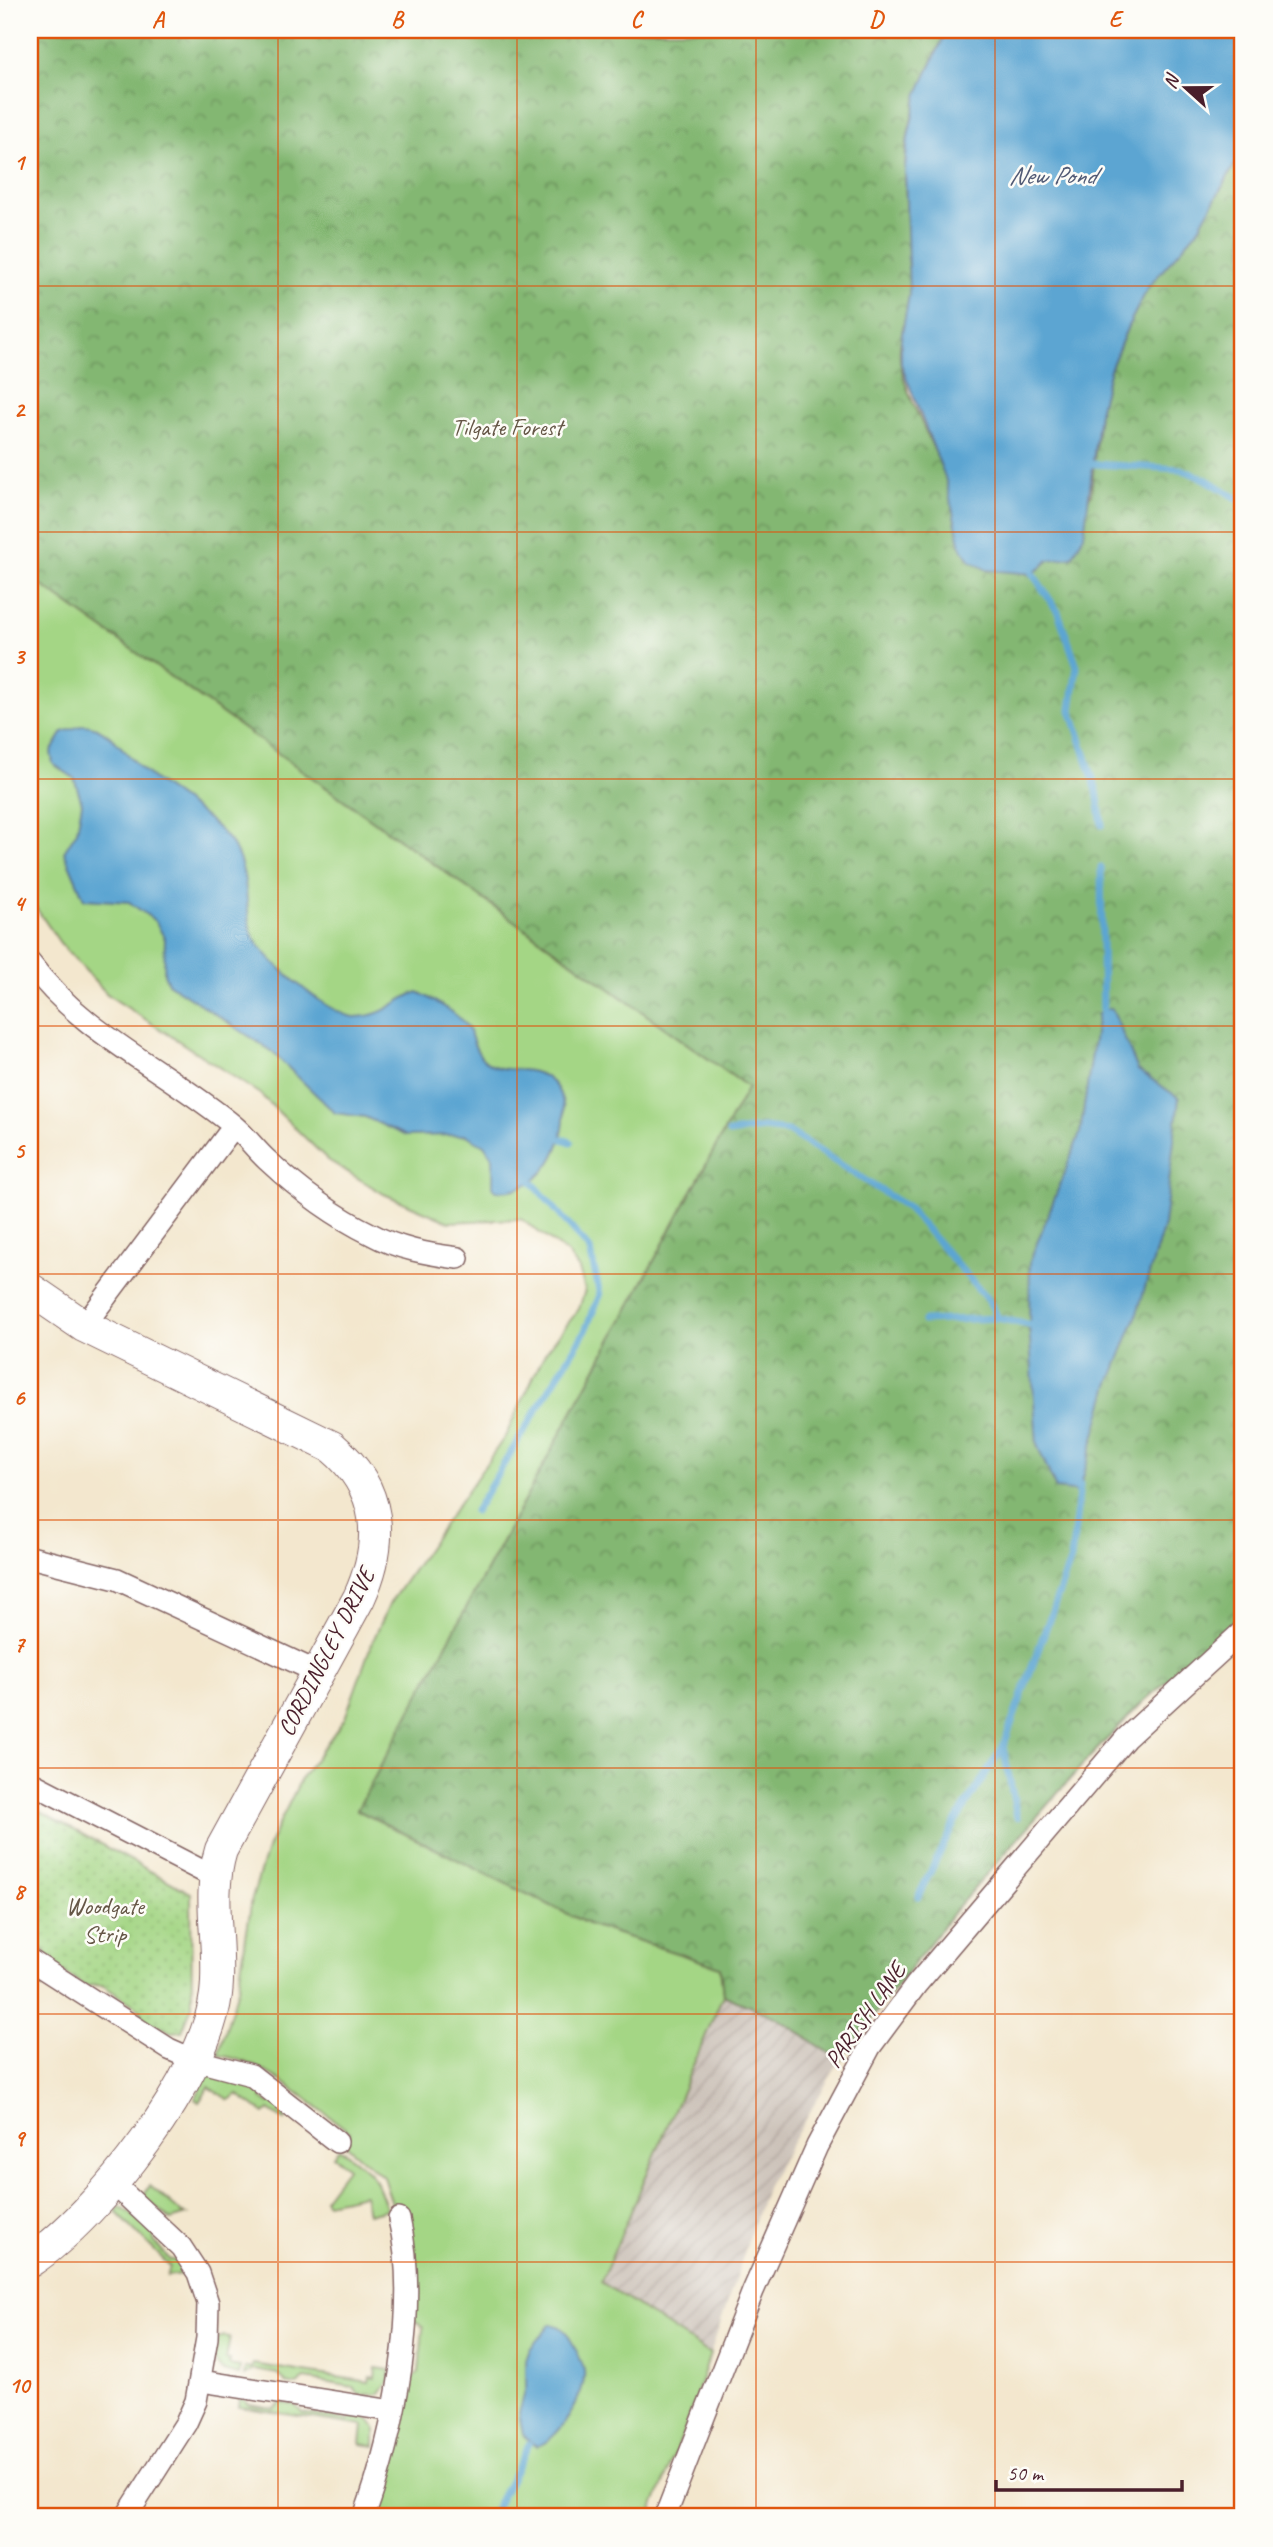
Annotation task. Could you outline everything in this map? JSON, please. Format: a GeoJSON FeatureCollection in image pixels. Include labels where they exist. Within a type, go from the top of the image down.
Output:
{"type":"FeatureCollection","features":[{"type":"Feature","properties":{"kind":"street"},"geometry":{"type":"LineString","coordinates":[[30,963],[56,994],[234,1126],[287,1178],[357,1226],[397,1246],[458,1258]]}},
{"type":"Feature","properties":{"kind":"street"},"geometry":{"type":"LineString","coordinates":[[77,1321],[234,1126]]}},
{"type":"Feature","properties":{"kind":"street","name":"CORDINGLEY DRIVE"},"geometry":{"type":"LineString","coordinates":[[30,1289],[77,1321],[321,1440],[353,1467],[372,1507],[377,1532],[374,1557],[359,1598],[221,1850],[214,1877],[212,1904],[218,1966],[216,1995],[208,2029],[194,2060],[158,2122],[112,2182],[71,2229],[30,2261]]}},
{"type":"Feature","properties":{"kind":"street"},"geometry":{"type":"LineString","coordinates":[[30,1558],[117,1579],[317,1672]]}},
{"type":"Feature","properties":{"kind":"street","name":"PARISH LANE"},"geometry":{"type":"LineString","coordinates":[[665,2517],[753,2291],[817,2146],[870,2047],[916,1985],[1126,1738],[1160,1704],[1243,1631]]}},
{"type":"Feature","properties":{"kind":"street"},"geometry":{"type":"LineString","coordinates":[[30,1782],[214,1877]]}},
{"type":"Feature","properties":{"kind":"street"},"geometry":{"type":"LineString","coordinates":[[30,1960],[169,2049],[194,2060],[251,2075],[337,2143]]}},
{"type":"Feature","properties":{"kind":"street"},"geometry":{"type":"LineString","coordinates":[[112,2182],[169,2232],[191,2260],[205,2287],[208,2319],[201,2381],[186,2423],[126,2517]]}},
{"type":"Feature","properties":{"kind":"street"},"geometry":{"type":"LineString","coordinates":[[363,2517],[393,2411],[406,2295],[404,2242],[399,2219]]}},
{"type":"Feature","properties":{"kind":"street"},"geometry":{"type":"LineString","coordinates":[[201,2381],[393,2411]]}},
{"type":"Feature","properties":{"kind":"shaded area"},"geometry":{"type":"Polygon","coordinates":[[[723,1995],[777,2018],[840,2060],[767,2185],[710,2354],[600,2283],[723,1995]]]}},
{"type":"Feature","properties":{"kind":"green space","name":"Tilgate Forest"},"geometry":{"type":"Polygon","coordinates":[[[30,30],[947,30],[931,63],[908,134],[905,186],[909,293],[902,330],[901,367],[915,408],[945,475],[964,547],[972,558],[985,565],[1004,571],[1033,574],[1049,560],[1091,495],[1099,412],[1109,372],[1128,326],[1149,286],[1197,231],[1243,150],[1243,1614],[1143,1702],[1085,1762],[957,1908],[840,2060],[777,2018],[723,1995],[720,1967],[590,1925],[357,1810],[748,1087],[30,577],[30,30]]]}},
{"type":"Feature","properties":{"kind":"green space"},"geometry":{"type":"Polygon","coordinates":[[[30,577],[748,1087],[357,1810],[590,1925],[720,1967],[723,1995],[601,2282],[710,2354],[687,2423],[650,2517],[374,2517],[407,2384],[419,2372],[423,2328],[414,2320],[415,2256],[406,2210],[395,2213],[383,2177],[343,2143],[350,2132],[271,2075],[236,2059],[218,2055],[238,1989],[252,1898],[268,1846],[302,1777],[345,1718],[371,1645],[390,1603],[506,1435],[545,1353],[579,1309],[585,1290],[579,1269],[567,1253],[521,1219],[449,1222],[384,1194],[328,1160],[260,1094],[108,995],[60,943],[30,899],[30,577]]]}},
{"type":"Feature","properties":{"kind":"green space","name":"Woodgate Strip"},"geometry":{"type":"Polygon","coordinates":[[[30,1806],[191,1893],[192,2006],[182,2031],[171,2032],[155,2023],[153,2028],[143,2021],[140,2009],[102,1985],[85,1986],[48,1962],[45,1951],[30,1938],[30,1806]]]}},
{"type":"Feature","properties":{"kind":"green space"},"geometry":{"type":"Polygon","coordinates":[[[209,2073],[239,2079],[264,2094],[261,2098],[269,2104],[272,2101],[288,2113],[284,2120],[269,2110],[265,2114],[237,2094],[229,2100],[209,2087],[199,2102],[195,2099],[209,2073]]]}},
{"type":"Feature","properties":{"kind":"green space"},"geometry":{"type":"Polygon","coordinates":[[[339,2148],[370,2173],[379,2187],[387,2209],[368,2214],[364,2195],[327,2203],[324,2199],[348,2167],[333,2156],[339,2148]]]}},
{"type":"Feature","properties":{"kind":"green space"},"geometry":{"type":"Polygon","coordinates":[[[150,2186],[187,2215],[171,2220],[142,2195],[150,2186]]]}},
{"type":"Feature","properties":{"kind":"green space"},"geometry":{"type":"Polygon","coordinates":[[[120,2206],[153,2230],[154,2241],[170,2260],[180,2260],[184,2268],[181,2274],[167,2276],[170,2266],[116,2212],[120,2206]]]}},
{"type":"Feature","properties":{"kind":"green space"},"geometry":{"type":"Polygon","coordinates":[[[223,2336],[230,2337],[226,2360],[230,2360],[229,2365],[240,2367],[239,2375],[222,2371],[214,2361],[216,2340],[223,2336]]]}},
{"type":"Feature","properties":{"kind":"green space"},"geometry":{"type":"Polygon","coordinates":[[[253,2364],[369,2382],[370,2377],[375,2378],[376,2368],[390,2370],[389,2381],[380,2394],[359,2395],[353,2387],[305,2379],[297,2385],[286,2383],[278,2374],[255,2370],[244,2376],[245,2368],[252,2369],[253,2364]]]}},
{"type":"Feature","properties":{"kind":"green space"},"geometry":{"type":"Polygon","coordinates":[[[240,2396],[249,2405],[273,2409],[282,2403],[295,2405],[302,2413],[348,2420],[356,2414],[370,2421],[375,2428],[375,2446],[361,2444],[363,2426],[239,2407],[240,2396]]]}},
{"type":"Feature","properties":{"kind":"water","name":"New Pond"},"geometry":{"type":"Polygon","coordinates":[[[947,30],[1243,30],[1243,150],[1197,231],[1149,286],[1128,326],[1109,372],[1099,412],[1084,535],[1072,557],[1049,560],[1033,574],[987,570],[971,561],[961,547],[945,477],[901,364],[901,339],[909,295],[905,169],[908,137],[918,93],[947,30]]]}},
{"type":"Feature","properties":{"kind":"water"},"geometry":{"type":"Polygon","coordinates":[[[83,725],[108,734],[152,778],[204,816],[226,837],[242,868],[251,931],[256,941],[280,968],[313,996],[329,1007],[355,1017],[375,1014],[418,992],[460,1018],[469,1030],[478,1052],[488,1063],[501,1068],[534,1072],[548,1078],[557,1088],[564,1114],[559,1143],[542,1173],[518,1188],[496,1190],[493,1187],[493,1158],[484,1145],[466,1135],[406,1136],[365,1117],[335,1113],[270,1050],[168,983],[164,974],[165,939],[155,921],[129,902],[84,899],[64,852],[77,831],[82,803],[74,778],[53,764],[51,752],[63,732],[83,725]]]}},
{"type":"Feature","properties":{"kind":"water"},"geometry":{"type":"Polygon","coordinates":[[[1104,1009],[1112,1009],[1138,1070],[1179,1098],[1164,1225],[1136,1317],[1108,1388],[1079,1492],[1056,1489],[1037,1445],[1029,1325],[1030,1261],[1080,1133],[1098,1014],[1104,1009]]]}},
{"type":"Feature","properties":{"kind":"water"},"geometry":{"type":"Polygon","coordinates":[[[550,2324],[562,2328],[569,2337],[582,2364],[584,2380],[576,2404],[562,2427],[545,2443],[536,2446],[523,2435],[519,2413],[526,2387],[526,2360],[530,2349],[550,2324]]]}},
{"type":"Feature","properties":{"kind":"waterway"},"geometry":{"type":"LineString","coordinates":[[1094,464],[1181,469],[1207,480],[1243,502]]}},
{"type":"Feature","properties":{"kind":"waterway"},"geometry":{"type":"LineString","coordinates":[[1033,574],[1058,612],[1077,666],[1071,710],[1097,791],[1102,825]]}},
{"type":"Feature","properties":{"kind":"waterway"},"geometry":{"type":"LineString","coordinates":[[1101,868],[1103,1018]]}},
{"type":"Feature","properties":{"kind":"waterway"},"geometry":{"type":"LineString","coordinates":[[729,1133],[763,1128],[788,1131],[908,1208],[989,1301],[998,1318],[1037,1327]]}},
{"type":"Feature","properties":{"kind":"waterway"},"geometry":{"type":"LineString","coordinates":[[562,1139],[571,1142]]}},
{"type":"Feature","properties":{"kind":"waterway"},"geometry":{"type":"LineString","coordinates":[[475,1511],[584,1333],[600,1295],[590,1250],[532,1182]]}},
{"type":"Feature","properties":{"kind":"waterway"},"geometry":{"type":"LineString","coordinates":[[924,1321],[998,1318]]}},
{"type":"Feature","properties":{"kind":"waterway"},"geometry":{"type":"LineString","coordinates":[[1017,1817],[1003,1747],[1071,1559],[1080,1485]]}},
{"type":"Feature","properties":{"kind":"waterway"},"geometry":{"type":"LineString","coordinates":[[918,1897],[954,1824],[1003,1747]]}},
{"type":"Feature","properties":{"kind":"waterway"},"geometry":{"type":"LineString","coordinates":[[491,2517],[529,2444]]}}]}
